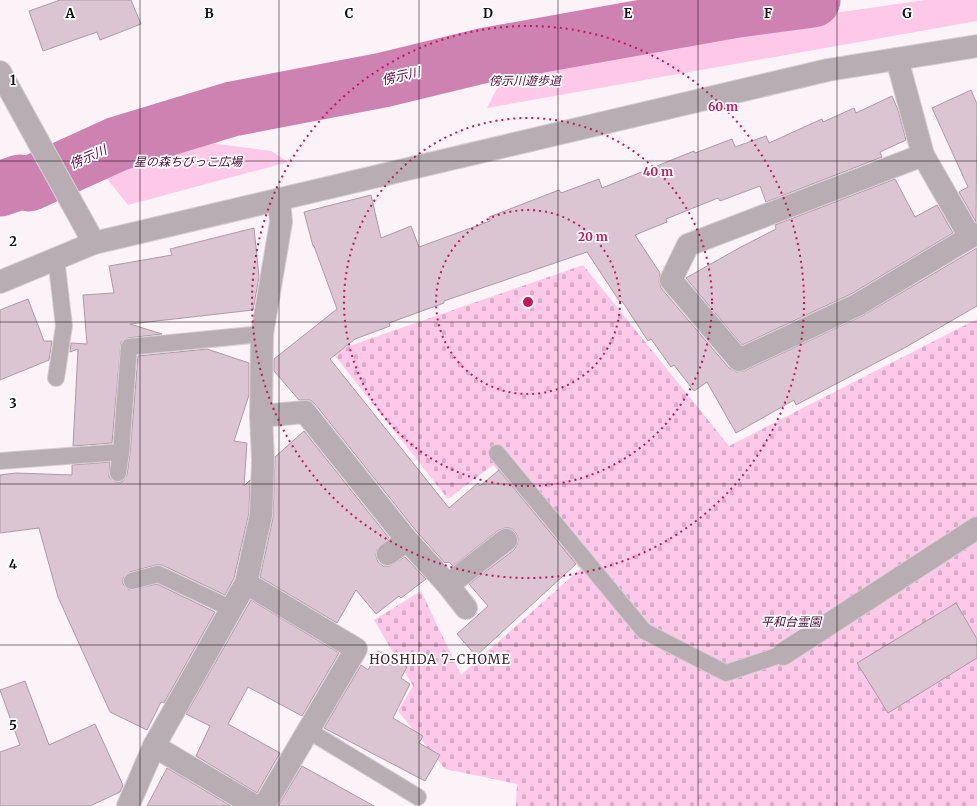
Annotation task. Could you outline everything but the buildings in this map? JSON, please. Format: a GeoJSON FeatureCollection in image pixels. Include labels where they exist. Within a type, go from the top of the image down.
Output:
{"type":"FeatureCollection","features":[{"type":"Feature","properties":{"kind":"street"},"geometry":{"type":"LineString","coordinates":[[0,282],[94,242],[828,70],[977,46]]}},
{"type":"Feature","properties":{"kind":"street"},"geometry":{"type":"LineString","coordinates":[[897,59],[924,155],[973,235],[858,305],[739,360],[671,280],[688,245],[924,155]]}},
{"type":"Feature","properties":{"kind":"street"},"geometry":{"type":"LineString","coordinates":[[0,72],[94,242]]}},
{"type":"Feature","properties":{"kind":"street"},"geometry":{"type":"LineString","coordinates":[[128,806],[154,746],[230,608],[246,583],[261,515],[263,460],[261,416],[262,334],[281,222],[279,199]]}},
{"type":"Feature","properties":{"kind":"street"},"geometry":{"type":"LineString","coordinates":[[261,416],[305,412],[407,540],[448,585],[466,608]]}},
{"type":"Feature","properties":{"kind":"street"},"geometry":{"type":"LineString","coordinates":[[783,654],[977,528]]}},
{"type":"Feature","properties":{"kind":"street"},"geometry":{"type":"LineString","coordinates":[[388,554],[407,540]]}},
{"type":"Feature","properties":{"kind":"street"},"geometry":{"type":"LineString","coordinates":[[448,585],[506,540]]}},
{"type":"Feature","properties":{"kind":"street"},"geometry":{"type":"LineString","coordinates":[[246,583],[356,649],[264,806]]}},
{"type":"Feature","properties":{"kind":"street"},"geometry":{"type":"LineString","coordinates":[[154,746],[255,806]]}},
{"type":"Feature","properties":{"kind":"lane"},"geometry":{"type":"LineString","coordinates":[[56,258],[64,326],[56,378]]}},
{"type":"Feature","properties":{"kind":"lane"},"geometry":{"type":"LineString","coordinates":[[118,473],[129,348],[262,334]]}},
{"type":"Feature","properties":{"kind":"lane"},"geometry":{"type":"LineString","coordinates":[[0,461],[121,452]]}},
{"type":"Feature","properties":{"kind":"lane"},"geometry":{"type":"LineString","coordinates":[[497,454],[644,631],[726,673],[783,654]]}},
{"type":"Feature","properties":{"kind":"lane"},"geometry":{"type":"LineString","coordinates":[[132,581],[158,574],[230,608]]}},
{"type":"Feature","properties":{"kind":"lane"},"geometry":{"type":"LineString","coordinates":[[309,731],[418,797]]}},
{"type":"Feature","properties":{"kind":"green space","name":"傍示川遊歩道"},"geometry":{"type":"Polygon","coordinates":[[[925,0],[977,0],[977,21],[487,108],[511,60],[925,0]]]}},
{"type":"Feature","properties":{"kind":"green space","name":"星の森ちびっこ広場"},"geometry":{"type":"Polygon","coordinates":[[[193,131],[210,143],[271,151],[288,162],[128,205],[95,164],[193,131]]]}},
{"type":"Feature","properties":{"kind":"green space","name":"平和台霊園"},"geometry":{"type":"Polygon","coordinates":[[[583,265],[729,446],[977,319],[977,806],[516,806],[517,784],[445,769],[398,711],[413,686],[374,620],[421,591],[461,675],[580,569],[493,465],[448,499],[332,352],[583,265]]]}},
{"type":"Feature","properties":{"kind":"waterway","name":"傍示川"},"geometry":{"type":"LineString","coordinates":[[0,189],[20,182],[29,184],[117,144],[232,109],[383,80],[486,55],[738,10],[813,0]]}},
{"type":"Feature","properties":{"kind":"district","name":"HOSHIDA 7-CHOME"},"geometry":{"type":"Point","coordinates":[440,659]}}]}
